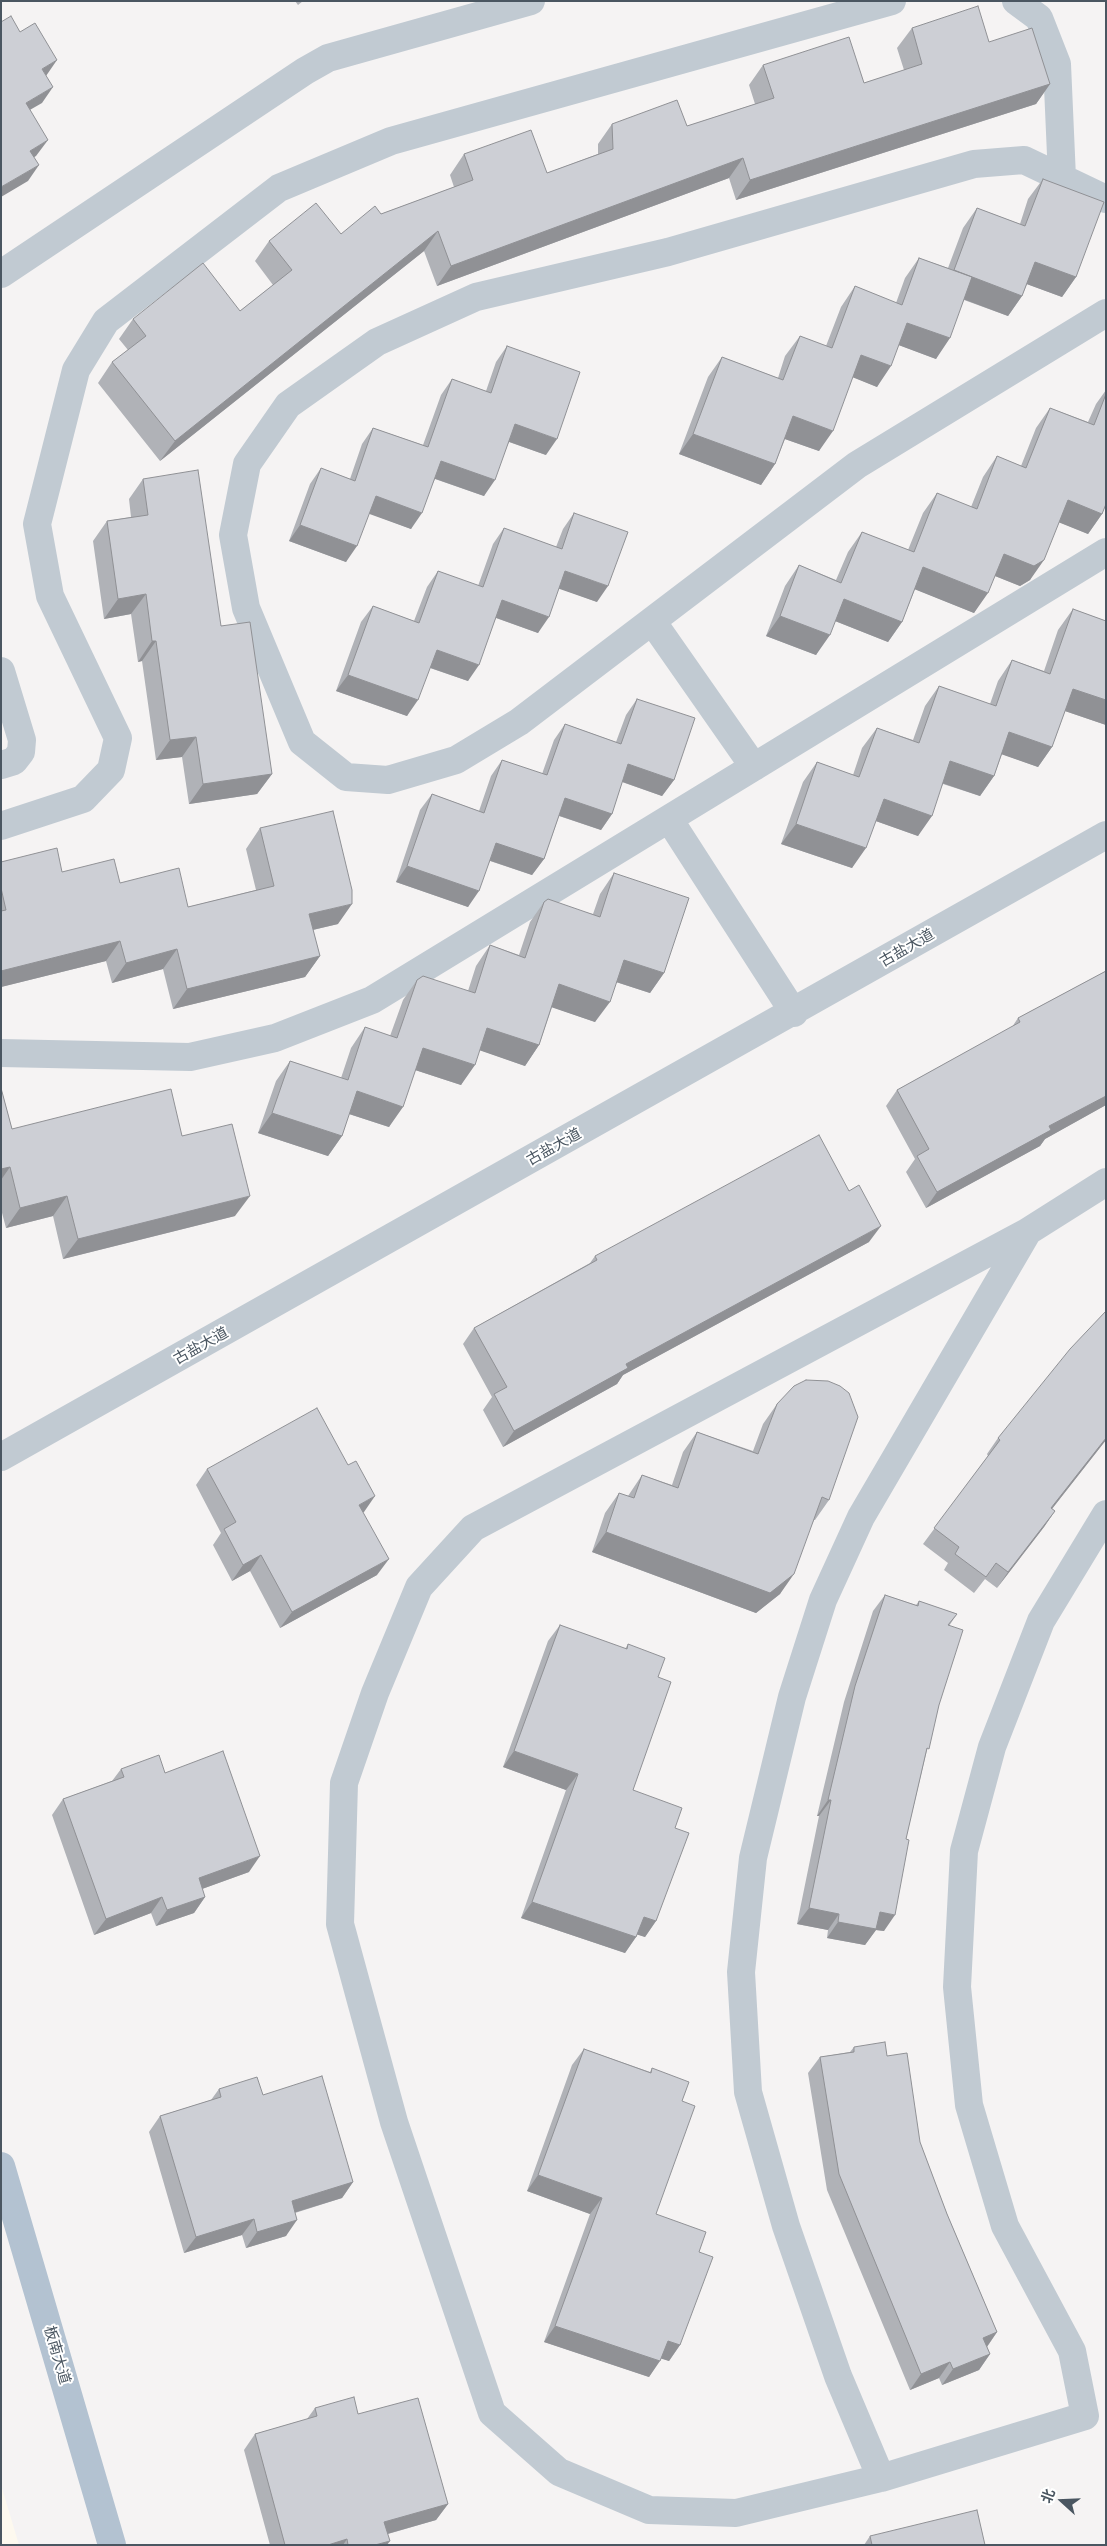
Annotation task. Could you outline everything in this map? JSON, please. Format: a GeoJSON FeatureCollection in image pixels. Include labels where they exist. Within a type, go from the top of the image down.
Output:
{"type":"FeatureCollection","features":[{"type":"Feature","properties":{"kind":"main road","name":"板南大道"},"geometry":{"type":"LineString","coordinates":[[1,2166],[112,2545]]}},
{"type":"Feature","properties":{"kind":"street"},"geometry":{"type":"LineString","coordinates":[[1,274],[305,70],[328,58],[531,1]]}},
{"type":"Feature","properties":{"kind":"street"},"geometry":{"type":"LineString","coordinates":[[1,826],[84,799],[111,770],[118,738],[50,596],[37,524],[76,370],[106,322],[279,188],[391,141],[892,1]]}},
{"type":"Feature","properties":{"kind":"street"},"geometry":{"type":"LineString","coordinates":[[1016,1],[1039,18],[1057,64],[1062,178]]}},
{"type":"Feature","properties":{"kind":"street"},"geometry":{"type":"LineString","coordinates":[[1106,200],[1024,160],[974,164],[668,252],[476,297],[377,342],[288,405],[247,464],[233,535],[246,608],[302,742],[346,777],[388,780],[456,760],[519,722],[857,465],[1106,313]]}},
{"type":"Feature","properties":{"kind":"street"},"geometry":{"type":"LineString","coordinates":[[1,1053],[190,1056],[275,1038],[372,1000],[1106,552]]}},
{"type":"Feature","properties":{"kind":"street"},"geometry":{"type":"LineString","coordinates":[[652,621],[754,768]]}},
{"type":"Feature","properties":{"kind":"street"},"geometry":{"type":"LineString","coordinates":[[1,672],[22,740],[21,752],[14,761],[1,764]]}},
{"type":"Feature","properties":{"kind":"street"},"geometry":{"type":"LineString","coordinates":[[669,819],[794,1013]]}},
{"type":"Feature","properties":{"kind":"street","name":"古盐大道"},"geometry":{"type":"LineString","coordinates":[[1,1458],[794,1013],[1106,835]]}},
{"type":"Feature","properties":{"kind":"street"},"geometry":{"type":"LineString","coordinates":[[1106,1182],[1027,1232],[473,1528],[419,1587],[375,1693],[344,1783],[340,1924],[394,2122],[492,2414],[559,2472],[649,2510],[736,2514],[881,2478],[1085,2416],[1072,2351],[1005,2226],[968,2104],[957,1987],[964,1851],[992,1748],[1041,1621],[1106,1514]]}},
{"type":"Feature","properties":{"kind":"street"},"geometry":{"type":"LineString","coordinates":[[881,2478],[838,2376],[786,2226],[748,2092],[741,1972],[753,1858],[792,1697],[823,1600],[861,1518],[1027,1232]]}},
{"type":"Feature","properties":{"kind":"shaded area"},"geometry":{"type":"Polygon","coordinates":[[[1,2485],[19,2545],[1,2545],[1,2485]]]}},
{"type":"Feature","properties":{"kind":"building"},"geometry":{"type":"Polygon","coordinates":[[[978,6],[989,42],[1032,28],[1050,84],[750,180],[743,158],[451,266],[438,231],[175,441],[112,362],[146,336],[133,319],[203,263],[240,311],[292,270],[269,241],[316,203],[341,234],[375,206],[381,214],[473,180],[464,154],[531,130],[547,173],[613,149],[612,124],[677,100],[687,126],[774,98],[763,65],[849,37],[864,83],[922,64],[912,28],[978,6]]]}},
{"type":"Feature","properties":{"kind":"building"},"geometry":{"type":"Polygon","coordinates":[[[11,16],[20,32],[35,23],[57,60],[42,69],[53,87],[26,103],[48,140],[30,151],[39,165],[1,187],[1,22],[11,16]]]}},
{"type":"Feature","properties":{"kind":"building"},"geometry":{"type":"Polygon","coordinates":[[[1043,179],[1104,202],[1076,277],[1035,262],[1022,296],[954,270],[977,208],[1025,226],[1043,179]]]}},
{"type":"Feature","properties":{"kind":"building"},"geometry":{"type":"Polygon","coordinates":[[[919,258],[972,277],[950,338],[907,323],[891,366],[861,355],[833,431],[793,416],[775,464],[693,434],[722,357],[783,380],[800,336],[832,348],[855,286],[902,305],[919,258]]]}},
{"type":"Feature","properties":{"kind":"building"},"geometry":{"type":"Polygon","coordinates":[[[507,346],[580,372],[557,439],[515,424],[495,480],[441,461],[422,513],[376,496],[357,546],[300,525],[321,468],[355,481],[373,428],[428,447],[452,379],[491,393],[507,346]]]}},
{"type":"Feature","properties":{"kind":"building"},"geometry":{"type":"Polygon","coordinates":[[[1106,394],[1106,504],[1102,514],[1068,500],[1044,560],[1034,566],[1004,554],[988,593],[923,567],[902,622],[844,599],[830,635],[780,616],[799,565],[841,583],[862,532],[914,552],[937,493],[977,509],[997,456],[1026,468],[1050,408],[1094,425],[1106,394]]]}},
{"type":"Feature","properties":{"kind":"building"},"geometry":{"type":"Polygon","coordinates":[[[198,470],[221,626],[250,622],[272,774],[203,784],[196,737],[170,740],[156,641],[152,641],[146,594],[118,599],[107,521],[148,515],[143,479],[198,470]]]}},
{"type":"Feature","properties":{"kind":"building"},"geometry":{"type":"Polygon","coordinates":[[[574,513],[628,532],[608,586],[565,571],[549,617],[502,600],[479,665],[437,650],[418,700],[348,675],[373,606],[419,623],[438,571],[483,587],[504,528],[562,549],[574,513]]]}},
{"type":"Feature","properties":{"kind":"building"},"geometry":{"type":"Polygon","coordinates":[[[1073,609],[1106,621],[1106,700],[1073,689],[1052,747],[1009,732],[994,776],[950,761],[932,816],[884,799],[866,848],[796,824],[817,762],[859,777],[877,728],[919,743],[939,686],[996,706],[1012,660],[1050,674],[1073,609]]]}},
{"type":"Feature","properties":{"kind":"building"},"geometry":{"type":"Polygon","coordinates":[[[637,699],[695,718],[674,780],[628,764],[612,814],[565,798],[544,859],[496,843],[479,891],[407,866],[432,794],[484,813],[502,760],[547,775],[565,724],[621,744],[637,699]]]}},
{"type":"Feature","properties":{"kind":"building"},"geometry":{"type":"Polygon","coordinates":[[[333,811],[352,890],[352,904],[309,914],[320,956],[187,989],[177,949],[126,963],[120,941],[1,971],[1,911],[6,910],[1,888],[1,862],[57,848],[62,872],[114,859],[120,883],[179,868],[188,907],[274,886],[260,828],[333,811]]]}},
{"type":"Feature","properties":{"kind":"building"},"geometry":{"type":"Polygon","coordinates":[[[614,873],[689,898],[664,973],[624,960],[610,1002],[559,984],[539,1045],[487,1028],[475,1065],[423,1048],[403,1107],[357,1091],[342,1136],[272,1113],[290,1061],[348,1080],[365,1027],[397,1038],[417,980],[423,976],[475,993],[490,945],[525,958],[544,902],[548,899],[600,917],[614,873]]]}},
{"type":"Feature","properties":{"kind":"building"},"geometry":{"type":"Polygon","coordinates":[[[1106,971],[1106,1096],[1049,1126],[1051,1130],[937,1192],[917,1156],[929,1149],[897,1090],[1020,1022],[1018,1018],[1106,971]]]}},
{"type":"Feature","properties":{"kind":"building"},"geometry":{"type":"Polygon","coordinates":[[[1,1088],[12,1129],[171,1089],[182,1136],[232,1124],[250,1196],[78,1239],[67,1196],[20,1208],[10,1167],[1,1169],[1,1088]]]}},
{"type":"Feature","properties":{"kind":"building"},"geometry":{"type":"Polygon","coordinates":[[[819,1135],[849,1191],[859,1185],[881,1226],[626,1364],[628,1368],[514,1431],[494,1394],[507,1387],[474,1328],[597,1260],[595,1256],[819,1135]]]}},
{"type":"Feature","properties":{"kind":"building"},"geometry":{"type":"Polygon","coordinates":[[[1106,1311],[1106,1438],[1051,1508],[1055,1511],[1008,1572],[996,1563],[986,1577],[955,1554],[959,1547],[934,1528],[1000,1440],[998,1438],[1070,1349],[1106,1311]]]}},
{"type":"Feature","properties":{"kind":"building"},"geometry":{"type":"Polygon","coordinates":[[[806,1380],[828,1381],[840,1386],[849,1393],[858,1417],[829,1500],[822,1497],[794,1574],[770,1593],[606,1532],[619,1493],[634,1498],[642,1475],[678,1488],[697,1432],[758,1454],[777,1404],[794,1386],[806,1380]]]}},
{"type":"Feature","properties":{"kind":"building"},"geometry":{"type":"Polygon","coordinates":[[[317,1408],[348,1465],[356,1461],[375,1496],[359,1505],[389,1559],[292,1612],[261,1555],[243,1565],[224,1529],[236,1522],[207,1469],[317,1408]]]}},
{"type":"Feature","properties":{"kind":"building"},"geometry":{"type":"Polygon","coordinates":[[[885,1595],[918,1606],[919,1601],[957,1614],[948,1625],[963,1630],[939,1705],[929,1749],[927,1748],[906,1839],[909,1840],[895,1915],[880,1912],[876,1929],[838,1922],[839,1914],[809,1908],[831,1800],[828,1800],[855,1686],[885,1595]]]}},
{"type":"Feature","properties":{"kind":"building"},"geometry":{"type":"Polygon","coordinates":[[[560,1625],[627,1649],[628,1644],[665,1658],[658,1677],[671,1682],[633,1790],[682,1808],[675,1828],[689,1833],[656,1921],[644,1917],[636,1937],[532,1902],[578,1774],[514,1751],[560,1625]]]}},
{"type":"Feature","properties":{"kind":"building"},"geometry":{"type":"Polygon","coordinates":[[[223,1751],[260,1856],[199,1878],[205,1897],[167,1910],[162,1897],[106,1919],[63,1799],[124,1777],[121,1769],[159,1755],[165,1773],[223,1751]]]}},
{"type":"Feature","properties":{"kind":"building"},"geometry":{"type":"Polygon","coordinates":[[[885,2042],[887,2056],[907,2053],[920,2142],[947,2214],[997,2332],[983,2338],[990,2354],[953,2369],[950,2362],[921,2374],[839,2174],[820,2057],[854,2052],[854,2047],[885,2042]]]}},
{"type":"Feature","properties":{"kind":"building"},"geometry":{"type":"Polygon","coordinates":[[[584,2049],[651,2073],[652,2068],[689,2082],[682,2101],[695,2106],[656,2214],[706,2232],[699,2252],[713,2257],[680,2345],[668,2341],[660,2361],[555,2326],[602,2198],[538,2175],[584,2049]]]}},
{"type":"Feature","properties":{"kind":"building"},"geometry":{"type":"Polygon","coordinates":[[[322,2076],[353,2182],[292,2201],[297,2220],[257,2232],[254,2219],[196,2237],[160,2116],[221,2097],[219,2089],[257,2077],[263,2095],[322,2076]]]}},
{"type":"Feature","properties":{"kind":"building"},"geometry":{"type":"Polygon","coordinates":[[[354,2397],[358,2414],[418,2398],[448,2504],[384,2522],[390,2541],[375,2545],[348,2545],[347,2539],[328,2545],[285,2545],[255,2434],[317,2416],[315,2408],[354,2397]]]}},
{"type":"Feature","properties":{"kind":"building"},"geometry":{"type":"Polygon","coordinates":[[[977,2510],[985,2545],[872,2545],[870,2536],[977,2510]]]}}]}
